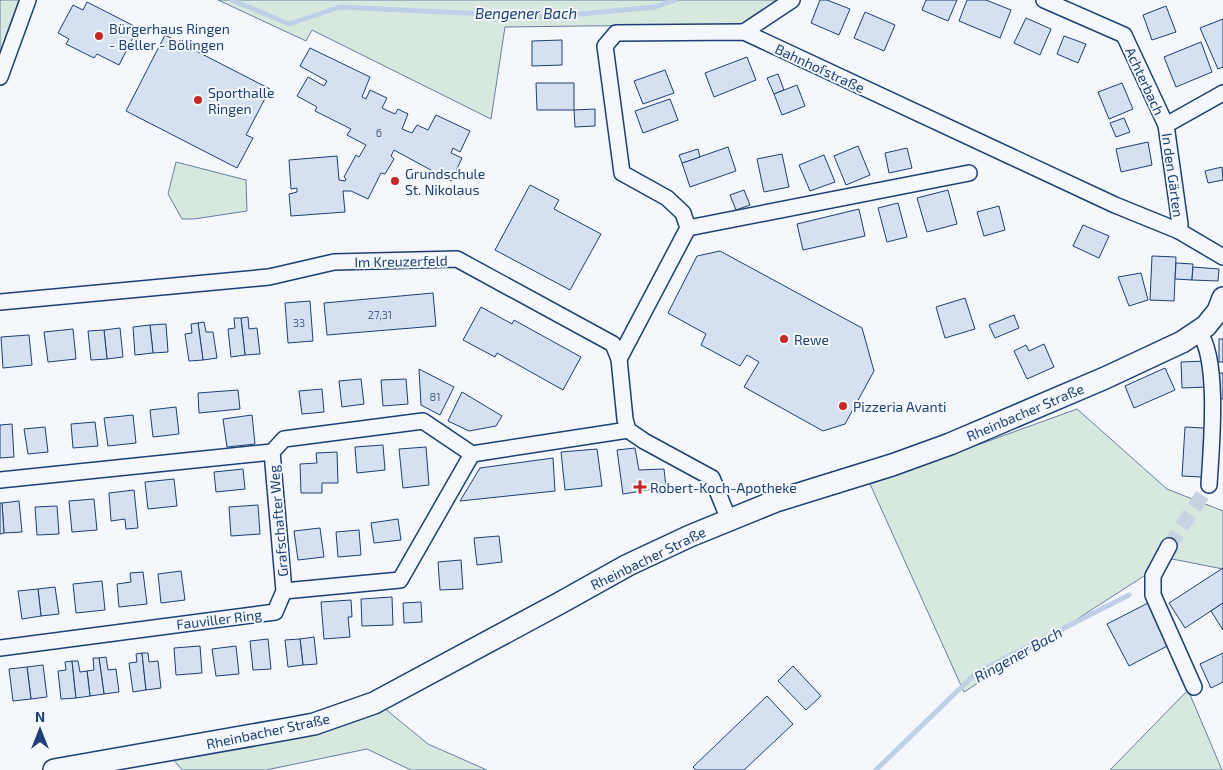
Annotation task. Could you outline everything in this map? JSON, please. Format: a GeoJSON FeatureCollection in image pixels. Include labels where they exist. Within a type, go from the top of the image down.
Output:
{"type":"FeatureCollection","features":[{"type":"Feature","properties":{"kind":"main road","name":"Rheinbacher Straße"},"geometry":{"type":"LineString","coordinates":[[54,770],[288,729],[314,724],[346,714],[404,688],[628,565],[729,520],[791,496],[892,465],[950,444],[1105,378],[1182,342],[1199,332],[1214,317],[1223,298]]}},
{"type":"Feature","properties":{"kind":"street"},"geometry":{"type":"LineString","coordinates":[[0,77],[28,0]]}},
{"type":"Feature","properties":{"kind":"street"},"geometry":{"type":"LineString","coordinates":[[744,32],[792,0]]}},
{"type":"Feature","properties":{"kind":"street","name":"Achterbach"},"geometry":{"type":"LineString","coordinates":[[1044,0],[1124,35],[1166,125]]}},
{"type":"Feature","properties":{"kind":"street","name":"Bahnhofstraße"},"geometry":{"type":"LineString","coordinates":[[688,228],[683,213],[667,198],[622,172],[605,46],[616,33],[744,32],[1115,205],[1178,231],[1223,257]]}},
{"type":"Feature","properties":{"kind":"street","name":"In den Gärten"},"geometry":{"type":"LineString","coordinates":[[1178,231],[1180,224],[1166,125],[1223,93]]}},
{"type":"Feature","properties":{"kind":"street"},"geometry":{"type":"LineString","coordinates":[[619,359],[688,228],[968,173]]}},
{"type":"Feature","properties":{"kind":"street","name":"Im Kreuzerfeld"},"geometry":{"type":"LineString","coordinates":[[0,302],[269,277],[334,262],[457,259],[613,344],[619,359],[625,419],[628,430]]}},
{"type":"Feature","properties":{"kind":"street"},"geometry":{"type":"LineString","coordinates":[[1199,332],[1204,339],[1208,354],[1213,416],[1208,485]]}},
{"type":"Feature","properties":{"kind":"street"},"geometry":{"type":"LineString","coordinates":[[0,480],[272,452],[284,439],[423,421],[472,454],[628,430],[644,441],[712,478],[729,520]]}},
{"type":"Feature","properties":{"kind":"street","name":"Grafschafter Weg"},"geometry":{"type":"LineString","coordinates":[[272,452],[284,591]]}},
{"type":"Feature","properties":{"kind":"street"},"geometry":{"type":"LineString","coordinates":[[284,591],[400,580],[472,454]]}},
{"type":"Feature","properties":{"kind":"street"},"geometry":{"type":"LineString","coordinates":[[1169,546],[1153,576],[1153,595],[1194,687]]}},
{"type":"Feature","properties":{"kind":"street","name":"Fauviller Ring"},"geometry":{"type":"LineString","coordinates":[[0,648],[275,612],[284,591]]}},
{"type":"Feature","properties":{"kind":"shaded area"},"geometry":{"type":"Polygon","coordinates":[[[0,0],[19,0],[0,52],[0,0]]]}},
{"type":"Feature","properties":{"kind":"shaded area"},"geometry":{"type":"Polygon","coordinates":[[[218,0],[781,0],[746,24],[505,27],[491,119],[312,30],[306,41],[218,0]]]}},
{"type":"Feature","properties":{"kind":"shaded area"},"geometry":{"type":"Polygon","coordinates":[[[176,162],[246,180],[247,211],[182,219],[168,194],[176,162]]]}},
{"type":"Feature","properties":{"kind":"shaded area"},"geometry":{"type":"Polygon","coordinates":[[[1077,409],[1167,489],[1223,511],[1223,569],[1162,557],[1144,576],[964,692],[870,484],[1077,409]]]}},
{"type":"Feature","properties":{"kind":"shaded area"},"geometry":{"type":"Polygon","coordinates":[[[1188,690],[1222,770],[1110,770],[1188,690]]]}},
{"type":"Feature","properties":{"kind":"shaded area"},"geometry":{"type":"Polygon","coordinates":[[[383,707],[428,744],[487,770],[411,770],[367,749],[266,770],[182,770],[173,759],[383,707]]]}},
{"type":"Feature","properties":{"kind":"building"},"geometry":{"type":"Polygon","coordinates":[[[820,0],[827,0],[850,9],[839,35],[811,23],[820,0]]]}},
{"type":"Feature","properties":{"kind":"building"},"geometry":{"type":"Polygon","coordinates":[[[926,0],[957,0],[948,21],[922,10],[926,0]]]}},
{"type":"Feature","properties":{"kind":"building"},"geometry":{"type":"Polygon","coordinates":[[[967,0],[986,0],[1011,10],[1000,38],[959,21],[967,0]]]}},
{"type":"Feature","properties":{"kind":"building","name":"Bürgerhaus Ringen - Beller - Bölingen"},"geometry":{"type":"Polygon","coordinates":[[[87,2],[138,28],[119,65],[97,54],[94,58],[66,44],[69,39],[58,33],[73,5],[83,10],[87,2]]]}},
{"type":"Feature","properties":{"kind":"building"},"geometry":{"type":"Polygon","coordinates":[[[1166,6],[1176,32],[1152,40],[1143,15],[1166,6]]]}},
{"type":"Feature","properties":{"kind":"building"},"geometry":{"type":"Polygon","coordinates":[[[865,12],[895,25],[884,51],[854,38],[865,12]]]}},
{"type":"Feature","properties":{"kind":"building"},"geometry":{"type":"Polygon","coordinates":[[[1026,18],[1051,29],[1040,55],[1014,43],[1026,18]]]}},
{"type":"Feature","properties":{"kind":"building"},"geometry":{"type":"Polygon","coordinates":[[[1223,19],[1223,67],[1218,69],[1200,28],[1223,19]]]}},
{"type":"Feature","properties":{"kind":"building","name":"Sporthalle Ringen"},"geometry":{"type":"Polygon","coordinates":[[[165,35],[270,89],[246,135],[253,138],[237,168],[126,111],[165,35]]]}},
{"type":"Feature","properties":{"kind":"building"},"geometry":{"type":"Polygon","coordinates":[[[1064,36],[1086,44],[1078,63],[1057,54],[1064,36]]]}},
{"type":"Feature","properties":{"kind":"building"},"geometry":{"type":"Polygon","coordinates":[[[562,40],[562,65],[532,66],[532,41],[562,40]]]}},
{"type":"Feature","properties":{"kind":"building"},"geometry":{"type":"Polygon","coordinates":[[[1201,42],[1212,72],[1176,87],[1164,57],[1201,42]]]}},
{"type":"Feature","properties":{"kind":"building"},"geometry":{"type":"Polygon","coordinates":[[[310,48],[370,77],[362,97],[366,99],[370,90],[387,98],[382,108],[395,114],[398,109],[408,114],[402,129],[412,133],[417,125],[428,130],[436,115],[470,131],[460,152],[453,148],[451,153],[462,158],[451,181],[394,150],[391,156],[394,159],[385,174],[381,173],[368,199],[351,191],[343,191],[345,212],[291,216],[289,194],[297,192],[297,188],[291,189],[289,160],[337,156],[339,180],[345,181],[344,177],[356,155],[359,157],[366,145],[347,135],[351,129],[315,111],[317,107],[297,96],[308,77],[324,86],[327,81],[300,66],[310,48]]]}},
{"type":"Feature","properties":{"kind":"building"},"geometry":{"type":"Polygon","coordinates":[[[747,57],[756,80],[714,97],[705,73],[747,57]]]}},
{"type":"Feature","properties":{"kind":"building"},"geometry":{"type":"Polygon","coordinates":[[[665,70],[674,93],[643,104],[634,81],[665,70]]]}},
{"type":"Feature","properties":{"kind":"building"},"geometry":{"type":"Polygon","coordinates":[[[778,74],[784,90],[774,94],[767,78],[778,74]]]}},
{"type":"Feature","properties":{"kind":"building"},"geometry":{"type":"Polygon","coordinates":[[[536,83],[574,83],[574,110],[537,110],[536,83]]]}},
{"type":"Feature","properties":{"kind":"building"},"geometry":{"type":"Polygon","coordinates":[[[1122,83],[1133,109],[1109,119],[1098,92],[1122,83]]]}},
{"type":"Feature","properties":{"kind":"building"},"geometry":{"type":"Polygon","coordinates":[[[797,85],[805,106],[782,115],[774,94],[797,85]]]}},
{"type":"Feature","properties":{"kind":"building"},"geometry":{"type":"Polygon","coordinates":[[[670,99],[678,120],[643,133],[635,111],[670,99]]]}},
{"type":"Feature","properties":{"kind":"building"},"geometry":{"type":"Polygon","coordinates":[[[595,109],[595,126],[575,127],[574,110],[595,109]]]}},
{"type":"Feature","properties":{"kind":"building"},"geometry":{"type":"Polygon","coordinates":[[[1124,118],[1130,132],[1116,137],[1110,123],[1124,118]]]}},
{"type":"Feature","properties":{"kind":"building"},"geometry":{"type":"Polygon","coordinates":[[[1148,142],[1152,165],[1121,172],[1116,149],[1148,142]]]}},
{"type":"Feature","properties":{"kind":"building"},"geometry":{"type":"Polygon","coordinates":[[[858,146],[870,175],[846,185],[834,156],[858,146]]]}},
{"type":"Feature","properties":{"kind":"building"},"geometry":{"type":"Polygon","coordinates":[[[728,147],[736,171],[690,187],[682,163],[728,147]]]}},
{"type":"Feature","properties":{"kind":"building"},"geometry":{"type":"Polygon","coordinates":[[[907,148],[912,168],[889,173],[885,153],[907,148]]]}},
{"type":"Feature","properties":{"kind":"building"},"geometry":{"type":"Polygon","coordinates":[[[698,149],[700,157],[682,163],[679,155],[698,149]]]}},
{"type":"Feature","properties":{"kind":"building"},"geometry":{"type":"Polygon","coordinates":[[[782,154],[789,187],[764,192],[757,159],[782,154]]]}},
{"type":"Feature","properties":{"kind":"building"},"geometry":{"type":"Polygon","coordinates":[[[824,155],[835,182],[810,191],[799,165],[824,155]]]}},
{"type":"Feature","properties":{"kind":"building"},"geometry":{"type":"Polygon","coordinates":[[[1222,167],[1223,180],[1208,183],[1205,171],[1222,167]]]}},
{"type":"Feature","properties":{"kind":"building"},"geometry":{"type":"Polygon","coordinates":[[[530,185],[559,200],[554,209],[601,234],[570,290],[495,250],[530,185]]]}},
{"type":"Feature","properties":{"kind":"building"},"geometry":{"type":"Polygon","coordinates":[[[744,190],[750,205],[736,210],[730,195],[744,190]]]}},
{"type":"Feature","properties":{"kind":"building"},"geometry":{"type":"Polygon","coordinates":[[[948,190],[957,224],[927,232],[917,198],[948,190]]]}},
{"type":"Feature","properties":{"kind":"building"},"geometry":{"type":"Polygon","coordinates":[[[898,203],[907,237],[887,242],[878,208],[898,203]]]}},
{"type":"Feature","properties":{"kind":"building"},"geometry":{"type":"Polygon","coordinates":[[[999,206],[1005,230],[984,236],[977,212],[999,206]]]}},
{"type":"Feature","properties":{"kind":"building"},"geometry":{"type":"Polygon","coordinates":[[[859,209],[865,236],[803,250],[797,224],[859,209]]]}},
{"type":"Feature","properties":{"kind":"building"},"geometry":{"type":"Polygon","coordinates":[[[1083,225],[1109,236],[1099,258],[1073,246],[1083,225]]]}},
{"type":"Feature","properties":{"kind":"building","name":"Rewe"},"geometry":{"type":"Polygon","coordinates":[[[720,251],[862,328],[874,371],[845,424],[823,431],[744,387],[759,362],[747,355],[740,366],[701,345],[706,334],[668,313],[697,256],[720,251]]]}},
{"type":"Feature","properties":{"kind":"building"},"geometry":{"type":"Polygon","coordinates":[[[1152,256],[1176,257],[1174,301],[1150,300],[1152,256]]]}},
{"type":"Feature","properties":{"kind":"building"},"geometry":{"type":"Polygon","coordinates":[[[1176,263],[1193,264],[1192,280],[1175,279],[1176,263]]]}},
{"type":"Feature","properties":{"kind":"building"},"geometry":{"type":"Polygon","coordinates":[[[1193,267],[1219,269],[1218,281],[1192,280],[1193,267]]]}},
{"type":"Feature","properties":{"kind":"building"},"geometry":{"type":"Polygon","coordinates":[[[1141,273],[1148,300],[1129,306],[1118,277],[1141,273]]]}},
{"type":"Feature","properties":{"kind":"building"},"geometry":{"type":"Polygon","coordinates":[[[433,293],[436,326],[327,335],[324,303],[433,293]]]}},
{"type":"Feature","properties":{"kind":"building"},"geometry":{"type":"Polygon","coordinates":[[[965,298],[975,329],[945,338],[936,307],[965,298]]]}},
{"type":"Feature","properties":{"kind":"building"},"geometry":{"type":"Polygon","coordinates":[[[310,301],[313,341],[288,343],[285,303],[310,301]]]}},
{"type":"Feature","properties":{"kind":"building"},"geometry":{"type":"Polygon","coordinates":[[[481,307],[512,324],[514,320],[581,357],[563,390],[497,353],[495,357],[463,340],[481,307]]]}},
{"type":"Feature","properties":{"kind":"building"},"geometry":{"type":"Polygon","coordinates":[[[1014,315],[1019,328],[995,338],[989,325],[1014,315]]]}},
{"type":"Feature","properties":{"kind":"building"},"geometry":{"type":"Polygon","coordinates":[[[248,317],[249,329],[257,328],[260,354],[245,355],[241,318],[248,317]]]}},
{"type":"Feature","properties":{"kind":"building"},"geometry":{"type":"Polygon","coordinates":[[[234,318],[241,318],[245,355],[231,357],[228,329],[235,328],[234,318]]]}},
{"type":"Feature","properties":{"kind":"building"},"geometry":{"type":"Polygon","coordinates":[[[204,322],[206,332],[213,332],[217,358],[203,360],[198,323],[204,322]]]}},
{"type":"Feature","properties":{"kind":"building"},"geometry":{"type":"Polygon","coordinates":[[[198,323],[203,360],[189,361],[185,334],[192,333],[191,324],[198,323]]]}},
{"type":"Feature","properties":{"kind":"building"},"geometry":{"type":"Polygon","coordinates":[[[166,324],[168,352],[153,353],[150,325],[166,324]]]}},
{"type":"Feature","properties":{"kind":"building"},"geometry":{"type":"Polygon","coordinates":[[[150,325],[153,353],[135,355],[133,327],[150,325]]]}},
{"type":"Feature","properties":{"kind":"building"},"geometry":{"type":"Polygon","coordinates":[[[120,328],[123,357],[107,359],[104,330],[120,328]]]}},
{"type":"Feature","properties":{"kind":"building"},"geometry":{"type":"Polygon","coordinates":[[[73,329],[76,359],[48,362],[44,332],[73,329]]]}},
{"type":"Feature","properties":{"kind":"building"},"geometry":{"type":"Polygon","coordinates":[[[104,330],[107,359],[91,360],[88,331],[104,330]]]}},
{"type":"Feature","properties":{"kind":"building"},"geometry":{"type":"Polygon","coordinates":[[[29,335],[32,365],[3,368],[1,337],[29,335]]]}},
{"type":"Feature","properties":{"kind":"building"},"geometry":{"type":"Polygon","coordinates":[[[1219,339],[1223,339],[1223,362],[1219,362],[1219,339]]]}},
{"type":"Feature","properties":{"kind":"building"},"geometry":{"type":"Polygon","coordinates":[[[1044,344],[1054,367],[1027,379],[1014,351],[1026,345],[1029,351],[1044,344]]]}},
{"type":"Feature","properties":{"kind":"building"},"geometry":{"type":"Polygon","coordinates":[[[1205,361],[1207,387],[1182,388],[1181,362],[1205,361]]]}},
{"type":"Feature","properties":{"kind":"building"},"geometry":{"type":"Polygon","coordinates":[[[1165,368],[1175,390],[1134,408],[1125,386],[1165,368]]]}},
{"type":"Feature","properties":{"kind":"building"},"geometry":{"type":"Polygon","coordinates":[[[419,369],[454,387],[440,415],[421,405],[419,369]]]}},
{"type":"Feature","properties":{"kind":"building"},"geometry":{"type":"Polygon","coordinates":[[[1218,373],[1223,373],[1223,399],[1219,399],[1218,373]]]}},
{"type":"Feature","properties":{"kind":"building"},"geometry":{"type":"Polygon","coordinates":[[[361,379],[364,404],[342,407],[339,381],[361,379]]]}},
{"type":"Feature","properties":{"kind":"building"},"geometry":{"type":"Polygon","coordinates":[[[406,379],[408,404],[383,406],[381,380],[406,379]]]}},
{"type":"Feature","properties":{"kind":"building"},"geometry":{"type":"Polygon","coordinates":[[[322,389],[324,412],[302,414],[299,391],[322,389]]]}},
{"type":"Feature","properties":{"kind":"building"},"geometry":{"type":"Polygon","coordinates":[[[238,390],[240,409],[199,413],[198,393],[238,390]]]}},
{"type":"Feature","properties":{"kind":"building"},"geometry":{"type":"Polygon","coordinates":[[[462,392],[502,416],[496,426],[469,431],[448,421],[462,392]]]}},
{"type":"Feature","properties":{"kind":"building"},"geometry":{"type":"Polygon","coordinates":[[[176,407],[179,434],[153,437],[150,410],[176,407]]]}},
{"type":"Feature","properties":{"kind":"building"},"geometry":{"type":"Polygon","coordinates":[[[133,415],[136,443],[108,446],[104,418],[133,415]]]}},
{"type":"Feature","properties":{"kind":"building"},"geometry":{"type":"Polygon","coordinates":[[[252,415],[255,444],[227,447],[223,419],[252,415]]]}},
{"type":"Feature","properties":{"kind":"building"},"geometry":{"type":"Polygon","coordinates":[[[95,422],[98,446],[73,448],[71,424],[95,422]]]}},
{"type":"Feature","properties":{"kind":"building"},"geometry":{"type":"Polygon","coordinates":[[[12,424],[14,457],[0,458],[0,425],[12,424]]]}},
{"type":"Feature","properties":{"kind":"building"},"geometry":{"type":"Polygon","coordinates":[[[45,427],[48,452],[28,454],[24,429],[45,427]]]}},
{"type":"Feature","properties":{"kind":"building"},"geometry":{"type":"Polygon","coordinates":[[[1185,427],[1204,428],[1202,477],[1182,476],[1185,427]]]}},
{"type":"Feature","properties":{"kind":"building"},"geometry":{"type":"Polygon","coordinates":[[[383,445],[385,470],[357,473],[355,447],[383,445]]]}},
{"type":"Feature","properties":{"kind":"building"},"geometry":{"type":"Polygon","coordinates":[[[426,447],[429,485],[403,488],[399,449],[426,447]]]}},
{"type":"Feature","properties":{"kind":"building"},"geometry":{"type":"Polygon","coordinates":[[[635,448],[639,470],[664,469],[666,487],[623,494],[617,450],[635,448]]]}},
{"type":"Feature","properties":{"kind":"building"},"geometry":{"type":"Polygon","coordinates":[[[597,449],[602,486],[565,490],[561,452],[597,449]]]}},
{"type":"Feature","properties":{"kind":"building"},"geometry":{"type":"Polygon","coordinates":[[[337,452],[338,483],[322,483],[322,493],[301,493],[300,464],[317,463],[316,453],[337,452]]]}},
{"type":"Feature","properties":{"kind":"building"},"geometry":{"type":"Polygon","coordinates":[[[553,458],[555,491],[460,501],[480,468],[553,458]]]}},
{"type":"Feature","properties":{"kind":"building"},"geometry":{"type":"Polygon","coordinates":[[[243,469],[245,489],[216,492],[214,472],[243,469]]]}},
{"type":"Feature","properties":{"kind":"building"},"geometry":{"type":"Polygon","coordinates":[[[174,479],[177,506],[148,509],[145,482],[174,479]]]}},
{"type":"Feature","properties":{"kind":"building"},"geometry":{"type":"Polygon","coordinates":[[[134,490],[138,528],[126,529],[125,519],[111,521],[109,493],[134,490]]]}},
{"type":"Feature","properties":{"kind":"building"},"geometry":{"type":"Polygon","coordinates":[[[94,499],[97,530],[72,532],[69,501],[94,499]]]}},
{"type":"Feature","properties":{"kind":"building"},"geometry":{"type":"Polygon","coordinates":[[[19,501],[22,532],[4,533],[2,503],[19,501]]]}},
{"type":"Feature","properties":{"kind":"building"},"geometry":{"type":"Polygon","coordinates":[[[0,503],[2,503],[4,533],[0,534],[0,503]]]}},
{"type":"Feature","properties":{"kind":"building"},"geometry":{"type":"Polygon","coordinates":[[[258,505],[260,534],[231,536],[229,507],[258,505]]]}},
{"type":"Feature","properties":{"kind":"building"},"geometry":{"type":"Polygon","coordinates":[[[57,506],[59,534],[37,535],[35,507],[57,506]]]}},
{"type":"Feature","properties":{"kind":"building"},"geometry":{"type":"Polygon","coordinates":[[[398,519],[401,540],[374,543],[371,523],[398,519]]]}},
{"type":"Feature","properties":{"kind":"building"},"geometry":{"type":"Polygon","coordinates":[[[320,528],[324,557],[298,560],[294,531],[320,528]]]}},
{"type":"Feature","properties":{"kind":"building"},"geometry":{"type":"Polygon","coordinates":[[[359,530],[361,555],[338,557],[336,532],[359,530]]]}},
{"type":"Feature","properties":{"kind":"building"},"geometry":{"type":"Polygon","coordinates":[[[499,536],[502,562],[477,565],[474,538],[499,536]]]}},
{"type":"Feature","properties":{"kind":"building"},"geometry":{"type":"Polygon","coordinates":[[[461,560],[463,589],[440,590],[438,562],[461,560]]]}},
{"type":"Feature","properties":{"kind":"building"},"geometry":{"type":"Polygon","coordinates":[[[1223,568],[1223,603],[1185,628],[1169,603],[1223,568]]]}},
{"type":"Feature","properties":{"kind":"building"},"geometry":{"type":"Polygon","coordinates":[[[181,571],[185,600],[161,603],[158,574],[181,571]]]}},
{"type":"Feature","properties":{"kind":"building"},"geometry":{"type":"Polygon","coordinates":[[[143,572],[147,604],[119,607],[117,584],[131,582],[130,573],[143,572]]]}},
{"type":"Feature","properties":{"kind":"building"},"geometry":{"type":"Polygon","coordinates":[[[102,581],[105,610],[76,613],[73,584],[102,581]]]}},
{"type":"Feature","properties":{"kind":"building"},"geometry":{"type":"Polygon","coordinates":[[[55,587],[59,614],[41,616],[38,589],[55,587]]]}},
{"type":"Feature","properties":{"kind":"building"},"geometry":{"type":"Polygon","coordinates":[[[38,589],[41,616],[22,619],[18,591],[38,589]]]}},
{"type":"Feature","properties":{"kind":"building"},"geometry":{"type":"Polygon","coordinates":[[[392,597],[393,625],[362,626],[361,599],[392,597]]]}},
{"type":"Feature","properties":{"kind":"building"},"geometry":{"type":"Polygon","coordinates":[[[351,600],[352,617],[348,617],[350,637],[324,639],[321,602],[351,600]]]}},
{"type":"Feature","properties":{"kind":"building"},"geometry":{"type":"Polygon","coordinates":[[[421,602],[422,622],[404,623],[403,603],[421,602]]]}},
{"type":"Feature","properties":{"kind":"building"},"geometry":{"type":"Polygon","coordinates":[[[1150,602],[1171,644],[1129,666],[1107,624],[1150,602]]]}},
{"type":"Feature","properties":{"kind":"building"},"geometry":{"type":"Polygon","coordinates":[[[1223,603],[1223,630],[1211,611],[1223,603]]]}},
{"type":"Feature","properties":{"kind":"building"},"geometry":{"type":"Polygon","coordinates":[[[314,637],[317,664],[303,665],[300,639],[314,637]]]}},
{"type":"Feature","properties":{"kind":"building"},"geometry":{"type":"Polygon","coordinates":[[[268,639],[271,669],[253,670],[250,641],[268,639]]]}},
{"type":"Feature","properties":{"kind":"building"},"geometry":{"type":"Polygon","coordinates":[[[300,639],[303,665],[288,667],[285,640],[300,639]]]}},
{"type":"Feature","properties":{"kind":"building"},"geometry":{"type":"Polygon","coordinates":[[[200,646],[202,673],[176,675],[174,648],[200,646]]]}},
{"type":"Feature","properties":{"kind":"building"},"geometry":{"type":"Polygon","coordinates":[[[236,646],[239,674],[216,676],[212,649],[236,646]]]}},
{"type":"Feature","properties":{"kind":"building"},"geometry":{"type":"Polygon","coordinates":[[[142,653],[146,690],[133,692],[129,663],[137,662],[136,654],[142,653]]]}},
{"type":"Feature","properties":{"kind":"building"},"geometry":{"type":"Polygon","coordinates":[[[142,653],[148,653],[149,662],[158,661],[161,688],[146,690],[142,653]]]}},
{"type":"Feature","properties":{"kind":"building"},"geometry":{"type":"Polygon","coordinates":[[[1223,653],[1223,682],[1211,688],[1200,664],[1223,653]]]}},
{"type":"Feature","properties":{"kind":"building"},"geometry":{"type":"Polygon","coordinates":[[[106,657],[108,670],[116,669],[119,692],[104,694],[99,658],[106,657]]]}},
{"type":"Feature","properties":{"kind":"building"},"geometry":{"type":"Polygon","coordinates":[[[93,658],[99,658],[104,694],[90,696],[87,671],[94,670],[93,658]]]}},
{"type":"Feature","properties":{"kind":"building"},"geometry":{"type":"Polygon","coordinates":[[[72,661],[76,698],[61,699],[58,671],[66,670],[65,662],[72,661]]]}},
{"type":"Feature","properties":{"kind":"building"},"geometry":{"type":"Polygon","coordinates":[[[72,661],[78,661],[80,672],[87,671],[90,696],[76,698],[72,661]]]}},
{"type":"Feature","properties":{"kind":"building"},"geometry":{"type":"Polygon","coordinates":[[[43,665],[47,697],[31,699],[27,667],[43,665]]]}},
{"type":"Feature","properties":{"kind":"building"},"geometry":{"type":"Polygon","coordinates":[[[793,666],[821,696],[806,710],[778,681],[793,666]]]}},
{"type":"Feature","properties":{"kind":"building"},"geometry":{"type":"Polygon","coordinates":[[[27,667],[31,699],[13,701],[9,669],[27,667]]]}},
{"type":"Feature","properties":{"kind":"building"},"geometry":{"type":"Polygon","coordinates":[[[767,696],[793,724],[744,770],[696,770],[693,767],[767,696]]]}},
{"type":"Feature","properties":{"kind":"waterway","name":"Bengener Bach"},"geometry":{"type":"LineString","coordinates":[[232,0],[289,24],[340,7],[549,17],[655,7],[675,0]]}},
{"type":"Feature","properties":{"kind":"waterway","name":"Ringener Bach"},"geometry":{"type":"LineString","coordinates":[[876,770],[976,673],[1129,595]]}},
{"type":"Feature","properties":{"kind":"tunnel"},"geometry":{"type":"LineString","coordinates":[[1169,546],[1209,485]]}},
{"type":"Feature","properties":{"kind":"place","name":"Bürgerhaus Ringen - Beller - Bölingen"},"geometry":{"type":"Point","coordinates":[99,36]}},
{"type":"Feature","properties":{"kind":"place","name":"Sporthalle Ringen"},"geometry":{"type":"Point","coordinates":[198,100]}},
{"type":"Feature","properties":{"kind":"place","name":"Grundschule St. Nikolaus"},"geometry":{"type":"Point","coordinates":[395,181]}},
{"type":"Feature","properties":{"kind":"place","name":"Rewe"},"geometry":{"type":"Point","coordinates":[784,339]}},
{"type":"Feature","properties":{"kind":"place","name":"Pizzeria Avanti"},"geometry":{"type":"Point","coordinates":[843,406]}},
{"type":"Feature","properties":{"kind":"place","name":"Robert-Koch-Apotheke"},"geometry":{"type":"Point","coordinates":[640,487]}}]}
